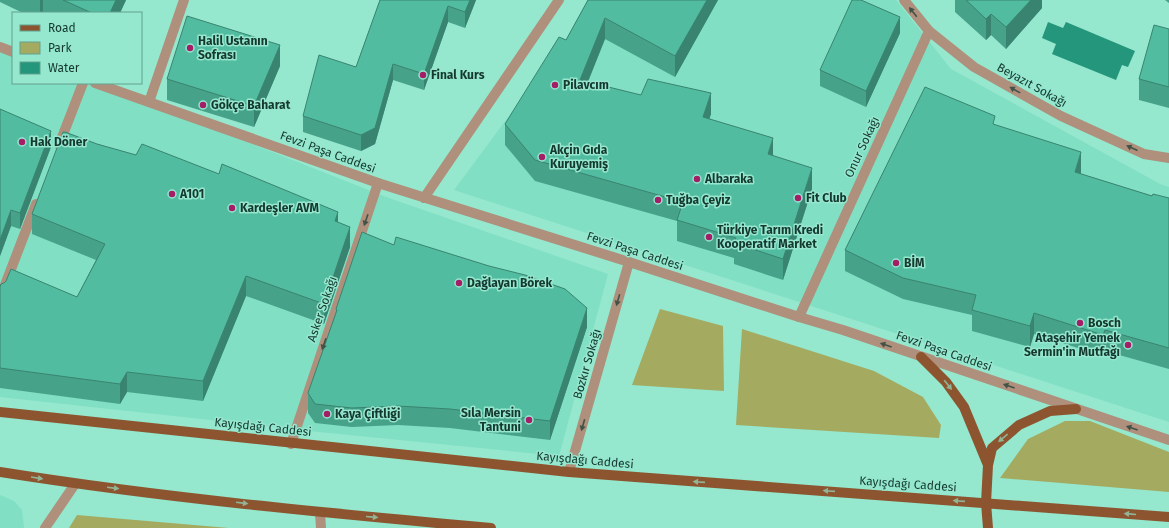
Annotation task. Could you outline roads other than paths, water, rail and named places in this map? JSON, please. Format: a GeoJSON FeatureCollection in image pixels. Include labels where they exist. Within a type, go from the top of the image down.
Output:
{"type":"FeatureCollection","features":[{"type":"Feature","properties":{"kind":"main road"},"geometry":{"type":"LineString","coordinates":[[921,357],[946,382],[964,407],[988,465]]}},
{"type":"Feature","properties":{"kind":"main road"},"geometry":{"type":"LineString","coordinates":[[988,528],[986,503],[988,465],[992,448],[1019,425],[1050,411],[1076,409]]}},
{"type":"Feature","properties":{"kind":"main road","name":"Kayışdağı Caddesi"},"geometry":{"type":"LineString","coordinates":[[0,412],[291,444],[569,472],[1169,517]]}},
{"type":"Feature","properties":{"kind":"main road"},"geometry":{"type":"LineString","coordinates":[[0,472],[74,484],[320,512],[491,528]]}},
{"type":"Feature","properties":{"kind":"street"},"geometry":{"type":"LineString","coordinates":[[149,102],[184,0]]}},
{"type":"Feature","properties":{"kind":"street"},"geometry":{"type":"LineString","coordinates":[[424,198],[559,0]]}},
{"type":"Feature","properties":{"kind":"street","name":"Beyazıt Sokağı"},"geometry":{"type":"LineString","coordinates":[[904,0],[929,31],[974,67],[1061,116],[1144,154],[1169,158]]}},
{"type":"Feature","properties":{"kind":"street","name":"Onur Sokağı"},"geometry":{"type":"LineString","coordinates":[[799,317],[929,31]]}},
{"type":"Feature","properties":{"kind":"street"},"geometry":{"type":"LineString","coordinates":[[0,47],[12,52]]}},
{"type":"Feature","properties":{"kind":"street"},"geometry":{"type":"LineString","coordinates":[[54,157],[82,84]]}},
{"type":"Feature","properties":{"kind":"street","name":"Fevzi Paşa Caddesi"},"geometry":{"type":"LineString","coordinates":[[98,84],[378,183],[843,330],[1169,440]]}},
{"type":"Feature","properties":{"kind":"street","name":"Asker Sokağı"},"geometry":{"type":"LineString","coordinates":[[291,444],[378,183]]}},
{"type":"Feature","properties":{"kind":"street"},"geometry":{"type":"LineString","coordinates":[[0,298],[40,194]]}},
{"type":"Feature","properties":{"kind":"street","name":"Bozkır Sokağı"},"geometry":{"type":"LineString","coordinates":[[569,472],[629,262]]}},
{"type":"Feature","properties":{"kind":"street"},"geometry":{"type":"LineString","coordinates":[[45,528],[74,484]]}},
{"type":"Feature","properties":{"kind":"street"},"geometry":{"type":"LineString","coordinates":[[320,512],[321,528]]}},
{"type":"Feature","properties":{"kind":"water"},"geometry":{"type":"Polygon","coordinates":[[[1048,22],[1063,28],[1066,22],[1135,51],[1128,67],[1122,65],[1116,80],[1052,54],[1056,44],[1042,38],[1048,22]]]}},
{"type":"Feature","properties":{"kind":"place","name":"Halil Ustanın Sofrası"},"geometry":{"type":"Point","coordinates":[190,48]}},
{"type":"Feature","properties":{"kind":"place","name":"Final Kurs"},"geometry":{"type":"Point","coordinates":[423,75]}},
{"type":"Feature","properties":{"kind":"place","name":"Pilavcım"},"geometry":{"type":"Point","coordinates":[555,85]}},
{"type":"Feature","properties":{"kind":"place","name":"Gökçe Baharat"},"geometry":{"type":"Point","coordinates":[203,105]}},
{"type":"Feature","properties":{"kind":"place","name":"Hak Döner"},"geometry":{"type":"Point","coordinates":[22,142]}},
{"type":"Feature","properties":{"kind":"place","name":"Akçin Gıda Kuruyemiş"},"geometry":{"type":"Point","coordinates":[542,157]}},
{"type":"Feature","properties":{"kind":"place","name":"Albaraka"},"geometry":{"type":"Point","coordinates":[697,179]}},
{"type":"Feature","properties":{"kind":"place","name":"A101"},"geometry":{"type":"Point","coordinates":[172,194]}},
{"type":"Feature","properties":{"kind":"place","name":"Fit Club"},"geometry":{"type":"Point","coordinates":[798,198]}},
{"type":"Feature","properties":{"kind":"place","name":"Tuğba Çeyiz"},"geometry":{"type":"Point","coordinates":[658,200]}},
{"type":"Feature","properties":{"kind":"place","name":"Kardeşler AVM"},"geometry":{"type":"Point","coordinates":[232,208]}},
{"type":"Feature","properties":{"kind":"place","name":"Türkiye Tarım Kredi Kooperatif Market"},"geometry":{"type":"Point","coordinates":[709,237]}},
{"type":"Feature","properties":{"kind":"place","name":"BİM"},"geometry":{"type":"Point","coordinates":[896,263]}},
{"type":"Feature","properties":{"kind":"place","name":"Dağlayan Börek"},"geometry":{"type":"Point","coordinates":[459,283]}},
{"type":"Feature","properties":{"kind":"place","name":"Bosch"},"geometry":{"type":"Point","coordinates":[1080,323]}},
{"type":"Feature","properties":{"kind":"place","name":"Ataşehir Yemek Sermin'in Mutfağı"},"geometry":{"type":"Point","coordinates":[1128,345]}},
{"type":"Feature","properties":{"kind":"place","name":"Kaya Çiftliği"},"geometry":{"type":"Point","coordinates":[327,414]}},
{"type":"Feature","properties":{"kind":"place","name":"Sıla Mersin Tantuni"},"geometry":{"type":"Point","coordinates":[529,420]}}]}
